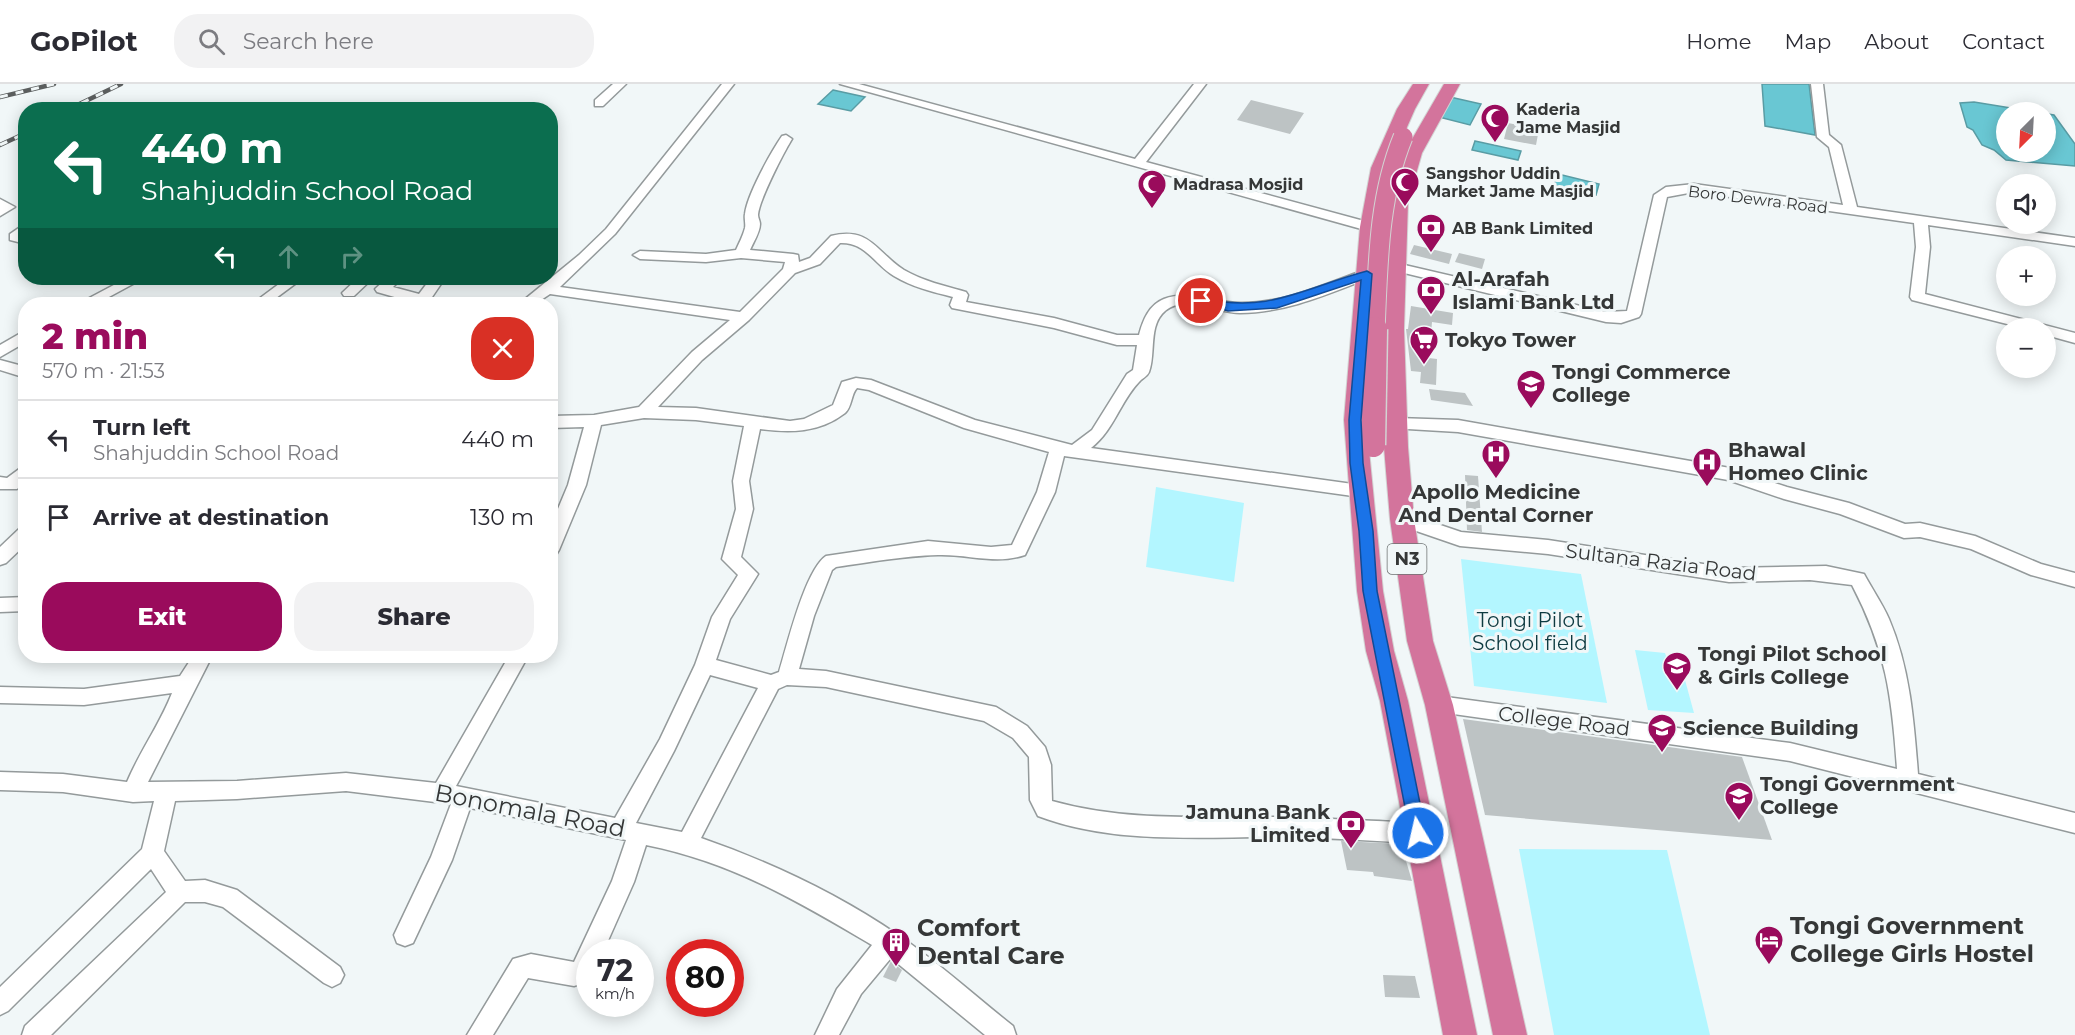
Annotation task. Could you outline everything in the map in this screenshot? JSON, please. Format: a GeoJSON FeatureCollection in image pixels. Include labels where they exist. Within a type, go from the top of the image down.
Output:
{"type":"FeatureCollection","features":[{"type":"Feature","properties":{"kind":"highway","name":"N3"},"geometry":{"type":"LineString","coordinates":[[1421,84],[1406,109],[1380,168],[1370,227],[1355,420],[1370,591],[1460,1035]]}},
{"type":"Feature","properties":{"kind":"highway"},"geometry":{"type":"LineString","coordinates":[[1373,445],[1374,338],[1386,182],[1403,137],[1433,84]]}},
{"type":"Feature","properties":{"kind":"highway","name":"N3"},"geometry":{"type":"LineString","coordinates":[[1452,84],[1413,153],[1399,202],[1393,329],[1396,424],[1402,519],[1420,641],[1439,705],[1510,1035]]}},
{"type":"Feature","properties":{"kind":"street"},"geometry":{"type":"LineString","coordinates":[[599,103],[620,84]]}},
{"type":"Feature","properties":{"kind":"street"},"geometry":{"type":"LineString","coordinates":[[558,283],[600,244],[728,84]]}},
{"type":"Feature","properties":{"kind":"street"},"geometry":{"type":"LineString","coordinates":[[846,84],[1370,227]]}},
{"type":"Feature","properties":{"kind":"street"},"geometry":{"type":"LineString","coordinates":[[1138,164],[1200,84]]}},
{"type":"Feature","properties":{"kind":"street"},"geometry":{"type":"LineString","coordinates":[[1817,84],[1823,137],[1835,145],[1851,210]]}},
{"type":"Feature","properties":{"kind":"street"},"geometry":{"type":"LineString","coordinates":[[741,254],[753,226],[751,214],[759,192],[774,164],[774,157],[786,139]]}},
{"type":"Feature","properties":{"kind":"street","name":"Boro Dewra Road"},"geometry":{"type":"LineString","coordinates":[[1396,267],[1606,317],[1621,318],[1634,314],[1661,195],[1671,190],[1694,188],[1921,222],[2075,242]]}},
{"type":"Feature","properties":{"kind":"street"},"geometry":{"type":"LineString","coordinates":[[0,203],[8,207],[0,212]]}},
{"type":"Feature","properties":{"kind":"street"},"geometry":{"type":"LineString","coordinates":[[1921,222],[1923,248],[1917,297],[2000,318]]}},
{"type":"Feature","properties":{"kind":"street"},"geometry":{"type":"LineString","coordinates":[[644,412],[697,356],[744,317],[790,270],[815,261],[836,239],[854,237],[870,246],[897,272],[922,284],[961,295],[957,305],[1054,323],[1117,340],[1145,340]]}},
{"type":"Feature","properties":{"kind":"street"},"geometry":{"type":"LineString","coordinates":[[640,255],[706,258],[741,254],[793,258],[790,270]]}},
{"type":"Feature","properties":{"kind":"street"},"geometry":{"type":"LineString","coordinates":[[687,843],[779,680],[825,566],[832,561],[903,550],[942,548],[1008,554],[1019,549],[1067,450],[1098,434],[1133,378],[1141,372],[1145,340],[1157,309],[1180,299],[1228,308],[1262,307],[1296,300],[1367,274]]}},
{"type":"Feature","properties":{"kind":"street"},"geometry":{"type":"LineString","coordinates":[[98,297],[119,285]]}},
{"type":"Feature","properties":{"kind":"street"},"geometry":{"type":"LineString","coordinates":[[269,297],[286,285]]}},
{"type":"Feature","properties":{"kind":"street"},"geometry":{"type":"LineString","coordinates":[[349,293],[358,285]]}},
{"type":"Feature","properties":{"kind":"street"},"geometry":{"type":"LineString","coordinates":[[387,285],[382,289],[405,297]]}},
{"type":"Feature","properties":{"kind":"street"},"geometry":{"type":"LineString","coordinates":[[538,297],[555,285]]}},
{"type":"Feature","properties":{"kind":"street"},"geometry":{"type":"LineString","coordinates":[[550,290],[744,317]]}},
{"type":"Feature","properties":{"kind":"street"},"geometry":{"type":"LineString","coordinates":[[2056,333],[2075,338]]}},
{"type":"Feature","properties":{"kind":"street"},"geometry":{"type":"LineString","coordinates":[[0,352],[18,340]]}},
{"type":"Feature","properties":{"kind":"street"},"geometry":{"type":"LineString","coordinates":[[0,365],[18,371]]}},
{"type":"Feature","properties":{"kind":"street"},"geometry":{"type":"LineString","coordinates":[[558,422],[594,421],[644,412],[696,414],[790,427],[808,424],[840,408],[848,386],[856,383],[872,385],[970,424],[1067,450],[1210,472],[1360,491]]}},
{"type":"Feature","properties":{"kind":"street"},"geometry":{"type":"LineString","coordinates":[[558,531],[577,485],[594,421]]}},
{"type":"Feature","properties":{"kind":"street"},"geometry":{"type":"LineString","coordinates":[[598,939],[624,882],[630,831],[705,665],[721,617],[749,574],[731,559],[741,524],[746,490],[741,481],[753,422]]}},
{"type":"Feature","properties":{"kind":"street"},"geometry":{"type":"LineString","coordinates":[[1396,424],[1458,426],[1730,474],[1784,493],[1843,508],[1904,531],[1920,530],[1975,543],[2037,570],[2075,580]]}},
{"type":"Feature","properties":{"kind":"street"},"geometry":{"type":"LineString","coordinates":[[0,483],[11,485],[18,478]]}},
{"type":"Feature","properties":{"kind":"street","name":"Sultana Razia Road"},"geometry":{"type":"LineString","coordinates":[[1402,519],[1460,539],[1548,547],[1730,574],[1758,576],[1802,572],[1844,575],[1858,579],[1880,619],[1896,667],[1904,720],[1908,780]]}},
{"type":"Feature","properties":{"kind":"street"},"geometry":{"type":"LineString","coordinates":[[0,558],[14,539]]}},
{"type":"Feature","properties":{"kind":"street"},"geometry":{"type":"LineString","coordinates":[[0,605],[18,604]]}},
{"type":"Feature","properties":{"kind":"street"},"geometry":{"type":"LineString","coordinates":[[133,792],[146,761],[172,719],[186,683],[199,663]]}},
{"type":"Feature","properties":{"kind":"street"},"geometry":{"type":"LineString","coordinates":[[442,793],[484,713],[515,663]]}},
{"type":"Feature","properties":{"kind":"street"},"geometry":{"type":"LineString","coordinates":[[705,665],[779,680],[826,679],[988,713],[1020,732],[1038,753],[1041,765],[1041,800],[1045,809],[1055,813],[1151,828],[1275,827],[1418,833]]}},
{"type":"Feature","properties":{"kind":"street"},"geometry":{"type":"LineString","coordinates":[[0,695],[84,698],[186,683]]}},
{"type":"Feature","properties":{"kind":"street","name":"College Road"},"geometry":{"type":"LineString","coordinates":[[1439,705],[1790,752],[2075,823]]}},
{"type":"Feature","properties":{"kind":"street","name":"Bonomala Road"},"geometry":{"type":"LineString","coordinates":[[0,781],[63,783],[133,792],[346,782],[442,793],[687,843],[741,862],[792,886],[890,943],[1004,1035]]}},
{"type":"Feature","properties":{"kind":"street"},"geometry":{"type":"LineString","coordinates":[[167,792],[154,838],[153,853],[179,892]]}},
{"type":"Feature","properties":{"kind":"street"},"geometry":{"type":"LineString","coordinates":[[405,935],[441,860],[464,797]]}},
{"type":"Feature","properties":{"kind":"street"},"geometry":{"type":"LineString","coordinates":[[0,1003],[153,853]]}},
{"type":"Feature","properties":{"kind":"street"},"geometry":{"type":"LineString","coordinates":[[179,892],[205,891],[229,897],[332,975]]}},
{"type":"Feature","properties":{"kind":"street"},"geometry":{"type":"LineString","coordinates":[[34,1035],[152,923],[179,892]]}},
{"type":"Feature","properties":{"kind":"street"},"geometry":{"type":"LineString","coordinates":[[827,1035],[831,1022],[861,972],[890,943]]}},
{"type":"Feature","properties":{"kind":"street"},"geometry":{"type":"LineString","coordinates":[[479,1035],[521,967],[531,966],[576,974]]}},
{"type":"Feature","properties":{"kind":"green space"},"geometry":{"type":"Polygon","coordinates":[[[1156,487],[1244,503],[1234,582],[1146,567],[1156,487]]]}},
{"type":"Feature","properties":{"kind":"green space","name":"Tongi Pilot School field"},"geometry":{"type":"Polygon","coordinates":[[[1461,559],[1581,574],[1607,703],[1474,686],[1461,559]]]}},
{"type":"Feature","properties":{"kind":"green space"},"geometry":{"type":"Polygon","coordinates":[[[1635,650],[1665,653],[1670,668],[1682,669],[1694,713],[1648,710],[1635,650]]]}},
{"type":"Feature","properties":{"kind":"green space"},"geometry":{"type":"Polygon","coordinates":[[[1519,849],[1667,850],[1710,1035],[1554,1035],[1519,849]]]}},
{"type":"Feature","properties":{"kind":"shaded area"},"geometry":{"type":"Polygon","coordinates":[[[1762,84],[1809,84],[1815,135],[1765,126],[1762,84]]]}},
{"type":"Feature","properties":{"kind":"shaded area"},"geometry":{"type":"Polygon","coordinates":[[[833,90],[865,97],[851,111],[818,104],[833,90]]]}},
{"type":"Feature","properties":{"kind":"shaded area"},"geometry":{"type":"Polygon","coordinates":[[[1450,97],[1481,104],[1470,125],[1439,117],[1450,97]]]}},
{"type":"Feature","properties":{"kind":"shaded area"},"geometry":{"type":"Polygon","coordinates":[[[1974,102],[1996,106],[1996,152],[1982,145],[1973,130],[1967,127],[1960,103],[1974,102]]]}},
{"type":"Feature","properties":{"kind":"shaded area"},"geometry":{"type":"Polygon","coordinates":[[[2056,118],[2075,144],[2075,166],[2029,162],[2056,162],[2056,118]]]}},
{"type":"Feature","properties":{"kind":"shaded area"},"geometry":{"type":"Polygon","coordinates":[[[1475,141],[1521,151],[1518,160],[1472,150],[1475,141]]]}},
{"type":"Feature","properties":{"kind":"shaded area"},"geometry":{"type":"Polygon","coordinates":[[[1558,174],[1599,184],[1596,195],[1554,185],[1558,174]]]}},
{"type":"Feature","properties":{"kind":"building"},"geometry":{"type":"Polygon","coordinates":[[[1251,100],[1304,113],[1290,134],[1237,120],[1251,100]]]}},
{"type":"Feature","properties":{"kind":"building"},"geometry":{"type":"Polygon","coordinates":[[[1508,123],[1539,129],[1536,145],[1504,139],[1508,123]]]}},
{"type":"Feature","properties":{"kind":"building","name":"AB Bank Limited"},"geometry":{"type":"Polygon","coordinates":[[[1414,245],[1452,254],[1449,264],[1410,254],[1414,245]]]}},
{"type":"Feature","properties":{"kind":"building"},"geometry":{"type":"Polygon","coordinates":[[[1459,253],[1485,259],[1482,269],[1455,262],[1459,253]]]}},
{"type":"Feature","properties":{"kind":"building"},"geometry":{"type":"Polygon","coordinates":[[[1411,306],[1453,313],[1452,325],[1432,322],[1429,358],[1437,359],[1436,385],[1420,383],[1421,372],[1411,371],[1406,329],[1408,329],[1411,306]]]}},
{"type":"Feature","properties":{"kind":"building"},"geometry":{"type":"Polygon","coordinates":[[[1429,389],[1465,393],[1473,406],[1431,400],[1429,389]]]}},
{"type":"Feature","properties":{"kind":"building"},"geometry":{"type":"Polygon","coordinates":[[[1465,475],[1478,476],[1482,532],[1467,530],[1465,475]]]}},
{"type":"Feature","properties":{"kind":"building"},"geometry":{"type":"Polygon","coordinates":[[[1463,719],[1742,757],[1772,840],[1485,815],[1463,719]]]}},
{"type":"Feature","properties":{"kind":"building"},"geometry":{"type":"Polygon","coordinates":[[[1341,841],[1401,844],[1412,881],[1374,876],[1373,872],[1347,870],[1341,841]]]}},
{"type":"Feature","properties":{"kind":"building"},"geometry":{"type":"Polygon","coordinates":[[[891,961],[902,970],[896,982],[883,977],[891,961]]]}},
{"type":"Feature","properties":{"kind":"building"},"geometry":{"type":"Polygon","coordinates":[[[1383,975],[1415,976],[1420,998],[1385,997],[1383,975]]]}},
{"type":"Feature","properties":{"kind":"railway"},"geometry":{"type":"LineString","coordinates":[[0,97],[54,84]]}},
{"type":"Feature","properties":{"kind":"railway"},"geometry":{"type":"LineString","coordinates":[[84,102],[121,84]]}},
{"type":"Feature","properties":{"kind":"railway"},"geometry":{"type":"LineString","coordinates":[[0,145],[18,137]]}},
{"type":"Feature","properties":{"kind":"place","name":"Kaderia Jame Masjid"},"geometry":{"type":"Point","coordinates":[1495,144]}},
{"type":"Feature","properties":{"kind":"place","name":"Sangshor Uddin Market Jame Masjid"},"geometry":{"type":"Point","coordinates":[1405,208]}},
{"type":"Feature","properties":{"kind":"place","name":"Madrasa Mosjid"},"geometry":{"type":"Point","coordinates":[1152,210]}},
{"type":"Feature","properties":{"kind":"place","name":"AB Bank Limited"},"geometry":{"type":"Point","coordinates":[1431,254]}},
{"type":"Feature","properties":{"kind":"place","name":"Al-Arafah Islami Bank Ltd"},"geometry":{"type":"Point","coordinates":[1431,316]}},
{"type":"Feature","properties":{"kind":"place","name":"Tokyo Tower"},"geometry":{"type":"Point","coordinates":[1424,366]}},
{"type":"Feature","properties":{"kind":"place","name":"Tongi Commerce College"},"geometry":{"type":"Point","coordinates":[1531,410]}},
{"type":"Feature","properties":{"kind":"place","name":"Apollo Medicine And Dental Corner"},"geometry":{"type":"Point","coordinates":[1496,480]}},
{"type":"Feature","properties":{"kind":"place","name":"Bhawal Homeo Clinic"},"geometry":{"type":"Point","coordinates":[1707,488]}},
{"type":"Feature","properties":{"kind":"place","name":"Tongi Pilot School & Girls College"},"geometry":{"type":"Point","coordinates":[1677,692]}},
{"type":"Feature","properties":{"kind":"place","name":"Science Building"},"geometry":{"type":"Point","coordinates":[1662,754]}},
{"type":"Feature","properties":{"kind":"place","name":"Tongi Government College"},"geometry":{"type":"Point","coordinates":[1739,822]}},
{"type":"Feature","properties":{"kind":"place","name":"Jamuna Bank Limited"},"geometry":{"type":"Point","coordinates":[1351,850]}},
{"type":"Feature","properties":{"kind":"place","name":"Tongi Government College Girls Hostel"},"geometry":{"type":"Point","coordinates":[1769,966]}},
{"type":"Feature","properties":{"kind":"place","name":"Comfort Dental Care"},"geometry":{"type":"Point","coordinates":[896,968]}},
{"type":"Feature","properties":{"kind":"route"},"geometry":{"type":"LineString","coordinates":[[1201,301],[1228,308],[1277,305],[1367,274],[1361,320],[1355,420],[1357,463],[1365,518],[1370,591],[1380,651],[1394,701],[1418,833]]}}]}
